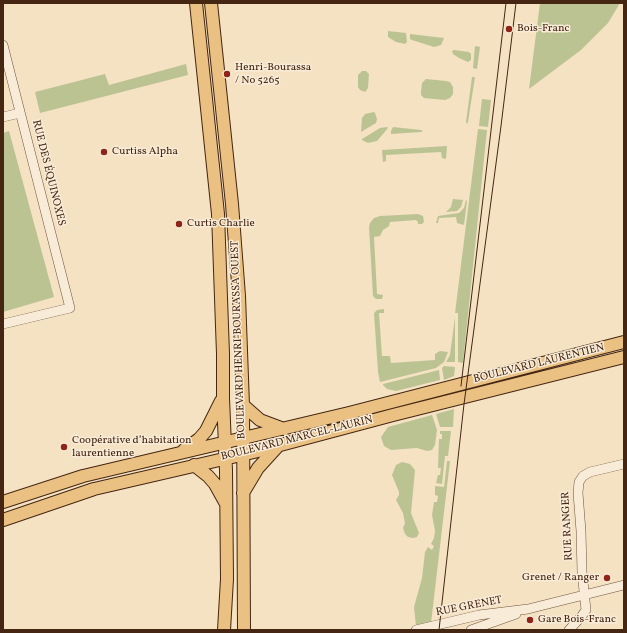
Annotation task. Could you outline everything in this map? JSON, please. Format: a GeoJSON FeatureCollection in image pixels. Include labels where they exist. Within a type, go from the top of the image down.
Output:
{"type":"FeatureCollection","features":[{"type":"Feature","properties":{"kind":"main road","name":"BOULEVARD HENRI-BOURASSA OUEST"},"geometry":{"type":"LineString","coordinates":[[196,3],[218,214],[223,354],[224,442],[226,458],[227,579],[224,630]]}},
{"type":"Feature","properties":{"kind":"main road","name":"BOULEVARD HENRI-BOURASSA OUEST"},"geometry":{"type":"LineString","coordinates":[[211,3],[234,230],[239,296],[243,405],[244,630]]}},
{"type":"Feature","properties":{"kind":"main road","name":"BOULEVARD LAURENTIEN"},"geometry":{"type":"LineString","coordinates":[[453,386],[624,342]]}},
{"type":"Feature","properties":{"kind":"main road","name":"BOULEVARD LAURENTIEN"},"geometry":{"type":"LineString","coordinates":[[454,399],[624,357]]}},
{"type":"Feature","properties":{"kind":"main road","name":"BOULEVARD MARCEL-LAURIN"},"geometry":{"type":"LineString","coordinates":[[3,502],[79,477],[453,386]]}},
{"type":"Feature","properties":{"kind":"main road"},"geometry":{"type":"LineString","coordinates":[[179,453],[199,439],[206,431],[223,398]]}},
{"type":"Feature","properties":{"kind":"main road","name":"BOULEVARD MARCEL-LAURIN"},"geometry":{"type":"LineString","coordinates":[[3,520],[94,489],[278,446],[454,399]]}},
{"type":"Feature","properties":{"kind":"main road"},"geometry":{"type":"LineString","coordinates":[[243,405],[260,420],[284,428]]}},
{"type":"Feature","properties":{"kind":"main road"},"geometry":{"type":"LineString","coordinates":[[243,493],[258,468],[278,446]]}},
{"type":"Feature","properties":{"kind":"main road"},"geometry":{"type":"LineString","coordinates":[[194,465],[215,484],[226,503]]}},
{"type":"Feature","properties":{"kind":"street","name":"RUE DES ÉQUINOXES"},"geometry":{"type":"LineString","coordinates":[[3,44],[70,308],[3,324]]}},
{"type":"Feature","properties":{"kind":"street"},"geometry":{"type":"LineString","coordinates":[[3,117],[20,113]]}},
{"type":"Feature","properties":{"kind":"street","name":"RUE RANGER"},"geometry":{"type":"LineString","coordinates":[[585,595],[582,572],[578,482],[583,476],[590,472],[624,464]]}},
{"type":"Feature","properties":{"kind":"street","name":"RUE GRENET"},"geometry":{"type":"LineString","coordinates":[[416,630],[479,615],[528,609],[624,584]]}},
{"type":"Feature","properties":{"kind":"street"},"geometry":{"type":"LineString","coordinates":[[569,630],[582,617],[586,610],[585,595]]}},
{"type":"Feature","properties":{"kind":"street","name":"RUE GRENET"},"geometry":{"type":"LineString","coordinates":[[471,630],[528,609]]}},
{"type":"Feature","properties":{"kind":"green space"},"geometry":{"type":"Polygon","coordinates":[[[540,3],[620,3],[608,23],[581,50],[529,89],[540,3]]]}},
{"type":"Feature","properties":{"kind":"green space"},"geometry":{"type":"Polygon","coordinates":[[[388,31],[406,33],[407,42],[405,44],[396,42],[388,37],[388,31]]]}},
{"type":"Feature","properties":{"kind":"green space"},"geometry":{"type":"Polygon","coordinates":[[[410,34],[444,38],[441,45],[434,47],[410,39],[410,34]]]}},
{"type":"Feature","properties":{"kind":"green space"},"geometry":{"type":"Polygon","coordinates":[[[475,46],[480,47],[477,69],[473,68],[475,46]]]}},
{"type":"Feature","properties":{"kind":"green space"},"geometry":{"type":"Polygon","coordinates":[[[452,51],[469,52],[471,54],[471,60],[468,62],[459,58],[453,54],[452,51]]]}},
{"type":"Feature","properties":{"kind":"green space"},"geometry":{"type":"Polygon","coordinates":[[[186,64],[188,75],[40,113],[35,92],[105,74],[109,85],[186,64]]]}},
{"type":"Feature","properties":{"kind":"green space"},"geometry":{"type":"Polygon","coordinates":[[[362,71],[366,71],[369,74],[368,88],[365,92],[360,90],[358,87],[358,75],[362,71]]]}},
{"type":"Feature","properties":{"kind":"green space"},"geometry":{"type":"Polygon","coordinates":[[[472,77],[475,77],[467,124],[466,122],[472,77]]]}},
{"type":"Feature","properties":{"kind":"green space"},"geometry":{"type":"Polygon","coordinates":[[[426,79],[450,82],[453,87],[453,94],[450,98],[445,100],[424,98],[421,95],[421,92],[422,83],[426,79]]]}},
{"type":"Feature","properties":{"kind":"green space"},"geometry":{"type":"Polygon","coordinates":[[[482,99],[491,100],[488,127],[479,126],[482,99]]]}},
{"type":"Feature","properties":{"kind":"green space"},"geometry":{"type":"Polygon","coordinates":[[[374,112],[377,119],[376,123],[361,132],[362,118],[365,114],[374,112]]]}},
{"type":"Feature","properties":{"kind":"green space"},"geometry":{"type":"Polygon","coordinates":[[[393,127],[421,130],[423,131],[391,134],[393,127]]]}},
{"type":"Feature","properties":{"kind":"green space"},"geometry":{"type":"Polygon","coordinates":[[[380,128],[388,128],[377,141],[368,143],[362,140],[380,128]]]}},
{"type":"Feature","properties":{"kind":"green space"},"geometry":{"type":"Polygon","coordinates":[[[478,129],[487,130],[463,363],[458,362],[458,313],[455,313],[478,129]]]}},
{"type":"Feature","properties":{"kind":"green space"},"geometry":{"type":"Polygon","coordinates":[[[9,131],[54,297],[3,312],[3,133],[9,131]]]}},
{"type":"Feature","properties":{"kind":"green space"},"geometry":{"type":"Polygon","coordinates":[[[447,146],[446,159],[442,158],[441,152],[386,155],[386,161],[383,162],[382,150],[447,146]]]}},
{"type":"Feature","properties":{"kind":"green space"},"geometry":{"type":"Polygon","coordinates":[[[453,199],[463,200],[461,207],[457,211],[446,212],[451,207],[453,199]]]}},
{"type":"Feature","properties":{"kind":"green space"},"geometry":{"type":"Polygon","coordinates":[[[466,200],[464,225],[457,223],[456,217],[439,218],[438,223],[436,223],[438,216],[459,213],[464,208],[466,200]]]}},
{"type":"Feature","properties":{"kind":"green space"},"geometry":{"type":"Polygon","coordinates":[[[418,214],[423,216],[424,222],[422,224],[418,224],[416,220],[390,222],[389,226],[383,230],[380,236],[374,237],[377,294],[383,295],[382,299],[376,299],[373,296],[370,223],[374,218],[380,216],[418,214]]]}},
{"type":"Feature","properties":{"kind":"green space"},"geometry":{"type":"Polygon","coordinates":[[[384,309],[384,313],[379,313],[382,356],[390,356],[391,363],[435,360],[435,354],[440,351],[448,352],[444,362],[436,368],[380,382],[374,313],[377,310],[384,309]]]}},
{"type":"Feature","properties":{"kind":"green space"},"geometry":{"type":"Polygon","coordinates":[[[455,317],[455,362],[446,362],[450,355],[455,317]]]}},
{"type":"Feature","properties":{"kind":"green space"},"geometry":{"type":"Polygon","coordinates":[[[444,366],[455,367],[454,376],[444,380],[442,368],[444,366]]]}},
{"type":"Feature","properties":{"kind":"green space"},"geometry":{"type":"Polygon","coordinates":[[[439,370],[440,380],[396,391],[387,389],[383,385],[383,384],[439,370]]]}},
{"type":"Feature","properties":{"kind":"green space"},"geometry":{"type":"Polygon","coordinates":[[[454,409],[453,427],[440,427],[436,414],[454,409]]]}},
{"type":"Feature","properties":{"kind":"green space"},"geometry":{"type":"Polygon","coordinates":[[[432,415],[437,430],[435,445],[432,450],[427,451],[417,448],[391,450],[384,446],[381,437],[388,427],[432,415]]]}},
{"type":"Feature","properties":{"kind":"green space"},"geometry":{"type":"Polygon","coordinates":[[[440,431],[451,431],[448,456],[445,456],[442,484],[436,483],[438,475],[440,475],[441,468],[438,468],[439,439],[442,439],[442,434],[440,434],[440,431]]]}},
{"type":"Feature","properties":{"kind":"green space"},"geometry":{"type":"Polygon","coordinates":[[[447,461],[450,461],[431,623],[416,626],[414,607],[422,578],[425,552],[428,547],[432,550],[434,546],[431,544],[435,531],[432,515],[434,502],[437,502],[438,496],[435,495],[435,486],[444,487],[447,461]]]}},
{"type":"Feature","properties":{"kind":"green space"},"geometry":{"type":"Polygon","coordinates":[[[402,462],[410,464],[415,470],[411,513],[419,533],[417,537],[413,538],[408,537],[405,534],[403,528],[405,523],[403,513],[396,500],[399,492],[392,475],[396,465],[402,462]]]}},
{"type":"Feature","properties":{"kind":"tram line"},"geometry":{"type":"LineString","coordinates":[[461,386],[506,3]]}},
{"type":"Feature","properties":{"kind":"tram line"},"geometry":{"type":"LineString","coordinates":[[439,630],[464,404],[516,3]]}},
{"type":"Feature","properties":{"kind":"place","name":"Bois-Franc"},"geometry":{"type":"Point","coordinates":[509,29]}},
{"type":"Feature","properties":{"kind":"place","name":"Henri-Bourassa / No 5265"},"geometry":{"type":"Point","coordinates":[227,74]}},
{"type":"Feature","properties":{"kind":"place","name":"Curtiss Alpha"},"geometry":{"type":"Point","coordinates":[104,152]}},
{"type":"Feature","properties":{"kind":"place","name":"Curtis Charlie"},"geometry":{"type":"Point","coordinates":[179,224]}},
{"type":"Feature","properties":{"kind":"place","name":"Coopérative d’habitation laurentienne"},"geometry":{"type":"Point","coordinates":[64,447]}},
{"type":"Feature","properties":{"kind":"place","name":"Grenet / Ranger"},"geometry":{"type":"Point","coordinates":[607,578]}},
{"type":"Feature","properties":{"kind":"place","name":"Gare Bois-Franc"},"geometry":{"type":"Point","coordinates":[530,620]}}]}
